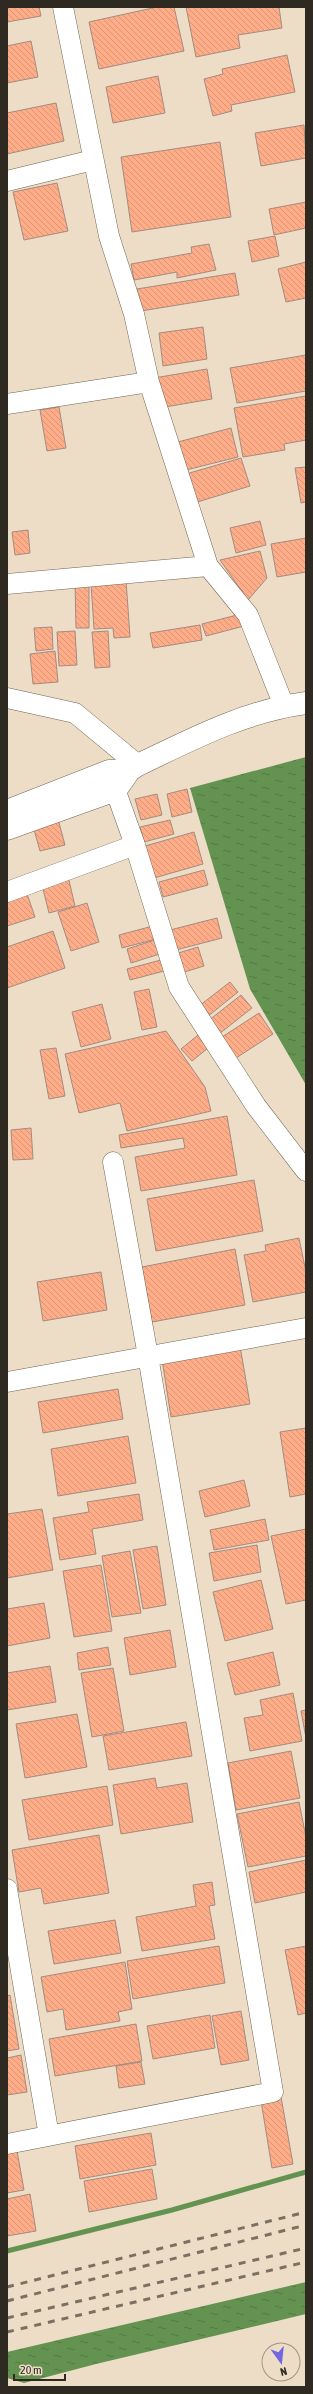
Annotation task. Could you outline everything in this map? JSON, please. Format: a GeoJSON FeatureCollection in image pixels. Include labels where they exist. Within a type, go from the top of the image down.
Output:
{"type":"FeatureCollection","features":[{"type":"Feature","properties":{"kind":"main road"},"geometry":{"type":"LineString","coordinates":[[7,829],[123,774],[211,729],[284,706],[306,703]]}},
{"type":"Feature","properties":{"kind":"main road"},"geometry":{"type":"LineString","coordinates":[[7,811],[123,774]]}},
{"type":"Feature","properties":{"kind":"street"},"geometry":{"type":"LineString","coordinates":[[63,7],[109,236],[134,314],[149,382],[208,566],[248,615],[284,706]]}},
{"type":"Feature","properties":{"kind":"street"},"geometry":{"type":"LineString","coordinates":[[7,181],[93,160]]}},
{"type":"Feature","properties":{"kind":"street"},"geometry":{"type":"LineString","coordinates":[[7,404],[149,382]]}},
{"type":"Feature","properties":{"kind":"street"},"geometry":{"type":"LineString","coordinates":[[7,584],[208,566]]}},
{"type":"Feature","properties":{"kind":"street"},"geometry":{"type":"LineString","coordinates":[[7,698],[75,713],[123,774],[135,844],[179,987],[256,1106],[306,1171]]}},
{"type":"Feature","properties":{"kind":"street"},"geometry":{"type":"LineString","coordinates":[[7,892],[135,844]]}},
{"type":"Feature","properties":{"kind":"street"},"geometry":{"type":"LineString","coordinates":[[7,2144],[273,2092],[148,1356],[113,1162]]}},
{"type":"Feature","properties":{"kind":"street"},"geometry":{"type":"LineString","coordinates":[[7,1382],[306,1328]]}},
{"type":"Feature","properties":{"kind":"street"},"geometry":{"type":"LineString","coordinates":[[7,1889],[48,2136]]}},
{"type":"Feature","properties":{"kind":"water"},"geometry":{"type":"Polygon","coordinates":[[[306,757],[306,1085],[250,989],[190,788],[306,757]]]}},
{"type":"Feature","properties":{"kind":"water"},"geometry":{"type":"Polygon","coordinates":[[[306,2282],[306,2314],[96,2364],[24,2383],[7,2378],[7,2352],[306,2282]]]}},
{"type":"Feature","properties":{"kind":"building"},"geometry":{"type":"Polygon","coordinates":[[[7,7],[39,7],[41,16],[7,22],[7,7]]]}},
{"type":"Feature","properties":{"kind":"building"},"geometry":{"type":"Polygon","coordinates":[[[157,7],[174,7],[184,51],[99,69],[89,22],[157,7]]]}},
{"type":"Feature","properties":{"kind":"building"},"geometry":{"type":"Polygon","coordinates":[[[186,7],[279,7],[282,28],[238,35],[240,48],[196,57],[186,7]]]}},
{"type":"Feature","properties":{"kind":"building"},"geometry":{"type":"Polygon","coordinates":[[[31,41],[38,77],[7,83],[7,46],[31,41]]]}},
{"type":"Feature","properties":{"kind":"building"},"geometry":{"type":"Polygon","coordinates":[[[287,55],[295,92],[231,105],[232,111],[213,116],[204,79],[223,74],[222,69],[287,55]]]}},
{"type":"Feature","properties":{"kind":"building"},"geometry":{"type":"Polygon","coordinates":[[[158,76],[165,113],[113,123],[106,87],[158,76]]]}},
{"type":"Feature","properties":{"kind":"building"},"geometry":{"type":"Polygon","coordinates":[[[56,103],[64,141],[7,154],[7,113],[56,103]]]}},
{"type":"Feature","properties":{"kind":"building"},"geometry":{"type":"Polygon","coordinates":[[[304,125],[306,158],[261,166],[255,133],[304,125]]]}},
{"type":"Feature","properties":{"kind":"building"},"geometry":{"type":"Polygon","coordinates":[[[220,142],[231,217],[132,232],[121,157],[220,142]]]}},
{"type":"Feature","properties":{"kind":"building"},"geometry":{"type":"Polygon","coordinates":[[[57,183],[68,231],[24,240],[13,192],[57,183]]]}},
{"type":"Feature","properties":{"kind":"building"},"geometry":{"type":"Polygon","coordinates":[[[306,202],[306,228],[274,235],[269,209],[306,202]]]}},
{"type":"Feature","properties":{"kind":"building"},"geometry":{"type":"Polygon","coordinates":[[[275,236],[279,256],[252,262],[248,241],[275,236]]]}},
{"type":"Feature","properties":{"kind":"building"},"geometry":{"type":"Polygon","coordinates":[[[209,244],[216,270],[177,278],[177,272],[134,280],[131,264],[192,253],[191,247],[209,244]]]}},
{"type":"Feature","properties":{"kind":"building"},"geometry":{"type":"Polygon","coordinates":[[[306,262],[306,298],[286,302],[278,269],[306,262]]]}},
{"type":"Feature","properties":{"kind":"building"},"geometry":{"type":"Polygon","coordinates":[[[235,273],[239,295],[141,311],[137,289],[235,273]]]}},
{"type":"Feature","properties":{"kind":"building"},"geometry":{"type":"Polygon","coordinates":[[[203,327],[207,359],[163,366],[159,333],[203,327]]]}},
{"type":"Feature","properties":{"kind":"building"},"geometry":{"type":"Polygon","coordinates":[[[306,355],[306,391],[237,403],[230,368],[306,355]]]}},
{"type":"Feature","properties":{"kind":"building"},"geometry":{"type":"Polygon","coordinates":[[[207,369],[212,399],[159,408],[154,378],[207,369]]]}},
{"type":"Feature","properties":{"kind":"building"},"geometry":{"type":"Polygon","coordinates":[[[306,396],[306,440],[284,444],[285,450],[243,457],[234,408],[306,396]]]}},
{"type":"Feature","properties":{"kind":"building"},"geometry":{"type":"Polygon","coordinates":[[[59,407],[66,448],[47,451],[40,410],[59,407]]]}},
{"type":"Feature","properties":{"kind":"building"},"geometry":{"type":"Polygon","coordinates":[[[231,428],[238,457],[182,471],[174,443],[231,428]]]}},
{"type":"Feature","properties":{"kind":"building"},"geometry":{"type":"Polygon","coordinates":[[[241,458],[250,486],[194,503],[186,474],[241,458]]]}},
{"type":"Feature","properties":{"kind":"building"},"geometry":{"type":"Polygon","coordinates":[[[306,467],[306,502],[301,503],[295,468],[306,467]]]}},
{"type":"Feature","properties":{"kind":"building"},"geometry":{"type":"Polygon","coordinates":[[[260,521],[266,545],[236,553],[230,528],[260,521]]]}},
{"type":"Feature","properties":{"kind":"building"},"geometry":{"type":"Polygon","coordinates":[[[28,530],[30,553],[15,555],[12,532],[28,530]]]}},
{"type":"Feature","properties":{"kind":"building"},"geometry":{"type":"Polygon","coordinates":[[[306,538],[306,572],[277,577],[271,544],[306,538]]]}},
{"type":"Feature","properties":{"kind":"building"},"geometry":{"type":"Polygon","coordinates":[[[260,551],[267,578],[248,600],[220,560],[260,551]]]}},
{"type":"Feature","properties":{"kind":"building"},"geometry":{"type":"Polygon","coordinates":[[[126,580],[130,637],[114,638],[113,628],[94,629],[91,583],[126,580]]]}},
{"type":"Feature","properties":{"kind":"building"},"geometry":{"type":"Polygon","coordinates":[[[89,582],[89,628],[76,628],[75,583],[89,582]]]}},
{"type":"Feature","properties":{"kind":"building"},"geometry":{"type":"Polygon","coordinates":[[[241,614],[244,626],[206,636],[202,624],[241,614]]]}},
{"type":"Feature","properties":{"kind":"building"},"geometry":{"type":"Polygon","coordinates":[[[200,625],[202,640],[153,648],[150,633],[200,625]]]}},
{"type":"Feature","properties":{"kind":"building"},"geometry":{"type":"Polygon","coordinates":[[[52,627],[53,649],[36,651],[34,628],[52,627]]]}},
{"type":"Feature","properties":{"kind":"building"},"geometry":{"type":"Polygon","coordinates":[[[75,631],[77,665],[59,666],[57,632],[75,631]]]}},
{"type":"Feature","properties":{"kind":"building"},"geometry":{"type":"Polygon","coordinates":[[[108,631],[110,667],[95,668],[92,632],[108,631]]]}},
{"type":"Feature","properties":{"kind":"building"},"geometry":{"type":"Polygon","coordinates":[[[55,651],[58,682],[33,684],[30,654],[55,651]]]}},
{"type":"Feature","properties":{"kind":"building"},"geometry":{"type":"Polygon","coordinates":[[[187,789],[192,812],[172,817],[167,794],[187,789]]]}},
{"type":"Feature","properties":{"kind":"building"},"geometry":{"type":"Polygon","coordinates":[[[157,794],[162,815],[141,820],[135,799],[157,794]]]}},
{"type":"Feature","properties":{"kind":"building"},"geometry":{"type":"Polygon","coordinates":[[[58,819],[65,845],[40,851],[33,826],[58,819]]]}},
{"type":"Feature","properties":{"kind":"building"},"geometry":{"type":"Polygon","coordinates":[[[170,820],[174,834],[144,842],[140,827],[170,820]]]}},
{"type":"Feature","properties":{"kind":"building"},"geometry":{"type":"Polygon","coordinates":[[[194,832],[203,864],[154,878],[145,846],[194,832]]]}},
{"type":"Feature","properties":{"kind":"building"},"geometry":{"type":"Polygon","coordinates":[[[204,870],[208,885],[163,897],[159,882],[204,870]]]}},
{"type":"Feature","properties":{"kind":"building"},"geometry":{"type":"Polygon","coordinates":[[[67,872],[75,906],[49,913],[41,881],[67,872]]]}},
{"type":"Feature","properties":{"kind":"building"},"geometry":{"type":"Polygon","coordinates":[[[25,888],[35,917],[7,926],[7,894],[25,888]]]}},
{"type":"Feature","properties":{"kind":"building"},"geometry":{"type":"Polygon","coordinates":[[[87,903],[99,942],[71,951],[58,912],[87,903]]]}},
{"type":"Feature","properties":{"kind":"building"},"geometry":{"type":"Polygon","coordinates":[[[217,918],[222,938],[176,950],[170,930],[217,918]]]}},
{"type":"Feature","properties":{"kind":"building"},"geometry":{"type":"Polygon","coordinates":[[[153,926],[156,939],[122,948],[119,935],[153,926]]]}},
{"type":"Feature","properties":{"kind":"building"},"geometry":{"type":"Polygon","coordinates":[[[53,931],[65,968],[7,988],[7,947],[53,931]]]}},
{"type":"Feature","properties":{"kind":"building"},"geometry":{"type":"Polygon","coordinates":[[[161,938],[166,952],[131,963],[127,949],[161,938]]]}},
{"type":"Feature","properties":{"kind":"building"},"geometry":{"type":"Polygon","coordinates":[[[198,947],[204,966],[181,973],[175,954],[198,947]]]}},
{"type":"Feature","properties":{"kind":"building"},"geometry":{"type":"Polygon","coordinates":[[[161,960],[164,971],[130,980],[127,969],[161,960]]]}},
{"type":"Feature","properties":{"kind":"building"},"geometry":{"type":"Polygon","coordinates":[[[230,982],[238,992],[207,1017],[199,1006],[230,982]]]}},
{"type":"Feature","properties":{"kind":"building"},"geometry":{"type":"Polygon","coordinates":[[[149,989],[157,1027],[142,1030],[134,992],[149,989]]]}},
{"type":"Feature","properties":{"kind":"building"},"geometry":{"type":"Polygon","coordinates":[[[241,995],[252,1008],[219,1034],[208,1021],[241,995]]]}},
{"type":"Feature","properties":{"kind":"building"},"geometry":{"type":"Polygon","coordinates":[[[102,1004],[111,1039],[81,1047],[72,1012],[102,1004]]]}},
{"type":"Feature","properties":{"kind":"building"},"geometry":{"type":"Polygon","coordinates":[[[259,1013],[273,1034],[236,1058],[222,1037],[259,1013]]]}},
{"type":"Feature","properties":{"kind":"building"},"geometry":{"type":"Polygon","coordinates":[[[166,1031],[205,1087],[211,1111],[127,1131],[120,1103],[79,1113],[65,1054],[166,1031]]]}},
{"type":"Feature","properties":{"kind":"building"},"geometry":{"type":"Polygon","coordinates":[[[203,1031],[213,1044],[192,1061],[181,1049],[203,1031]]]}},
{"type":"Feature","properties":{"kind":"building"},"geometry":{"type":"Polygon","coordinates":[[[56,1048],[65,1096],[49,1099],[40,1050],[56,1048]]]}},
{"type":"Feature","properties":{"kind":"building"},"geometry":{"type":"Polygon","coordinates":[[[227,1116],[237,1175],[141,1191],[135,1157],[185,1148],[183,1138],[121,1148],[119,1135],[227,1116]]]}},
{"type":"Feature","properties":{"kind":"building"},"geometry":{"type":"Polygon","coordinates":[[[31,1128],[33,1159],[13,1160],[11,1130],[31,1128]]]}},
{"type":"Feature","properties":{"kind":"building"},"geometry":{"type":"Polygon","coordinates":[[[254,1180],[263,1231],[156,1251],[147,1199],[254,1180]]]}},
{"type":"Feature","properties":{"kind":"building"},"geometry":{"type":"Polygon","coordinates":[[[299,1238],[306,1272],[306,1292],[253,1302],[244,1255],[266,1251],[265,1245],[299,1238]]]}},
{"type":"Feature","properties":{"kind":"building"},"geometry":{"type":"Polygon","coordinates":[[[235,1249],[245,1305],[152,1322],[142,1267],[235,1249]]]}},
{"type":"Feature","properties":{"kind":"building"},"geometry":{"type":"Polygon","coordinates":[[[101,1272],[107,1310],[43,1321],[37,1282],[101,1272]]]}},
{"type":"Feature","properties":{"kind":"building"},"geometry":{"type":"Polygon","coordinates":[[[240,1346],[250,1404],[171,1417],[162,1359],[240,1346]]]}},
{"type":"Feature","properties":{"kind":"building"},"geometry":{"type":"Polygon","coordinates":[[[118,1389],[123,1419],[43,1433],[38,1402],[118,1389]]]}},
{"type":"Feature","properties":{"kind":"building"},"geometry":{"type":"Polygon","coordinates":[[[306,1428],[306,1494],[290,1497],[280,1432],[306,1428]]]}},
{"type":"Feature","properties":{"kind":"building"},"geometry":{"type":"Polygon","coordinates":[[[128,1436],[136,1483],[58,1496],[51,1449],[128,1436]]]}},
{"type":"Feature","properties":{"kind":"building"},"geometry":{"type":"Polygon","coordinates":[[[244,1480],[250,1506],[205,1517],[199,1491],[244,1480]]]}},
{"type":"Feature","properties":{"kind":"building"},"geometry":{"type":"Polygon","coordinates":[[[139,1494],[143,1520],[92,1529],[96,1554],[60,1560],[53,1518],[89,1512],[87,1502],[139,1494]]]}},
{"type":"Feature","properties":{"kind":"building"},"geometry":{"type":"Polygon","coordinates":[[[42,1509],[53,1570],[7,1578],[7,1514],[42,1509]]]}},
{"type":"Feature","properties":{"kind":"building"},"geometry":{"type":"Polygon","coordinates":[[[265,1519],[269,1540],[214,1550],[210,1530],[265,1519]]]}},
{"type":"Feature","properties":{"kind":"building"},"geometry":{"type":"Polygon","coordinates":[[[306,1529],[306,1600],[286,1604],[271,1536],[306,1529]]]}},
{"type":"Feature","properties":{"kind":"building"},"geometry":{"type":"Polygon","coordinates":[[[257,1545],[261,1572],[214,1581],[209,1553],[257,1545]]]}},
{"type":"Feature","properties":{"kind":"building"},"geometry":{"type":"Polygon","coordinates":[[[157,1546],[166,1605],[143,1609],[133,1550],[157,1546]]]}},
{"type":"Feature","properties":{"kind":"building"},"geometry":{"type":"Polygon","coordinates":[[[130,1551],[141,1613],[112,1617],[102,1556],[130,1551]]]}},
{"type":"Feature","properties":{"kind":"building"},"geometry":{"type":"Polygon","coordinates":[[[101,1565],[112,1631],[74,1637],[63,1571],[101,1565]]]}},
{"type":"Feature","properties":{"kind":"building"},"geometry":{"type":"Polygon","coordinates":[[[261,1580],[273,1629],[225,1641],[213,1592],[261,1580]]]}},
{"type":"Feature","properties":{"kind":"building"},"geometry":{"type":"Polygon","coordinates":[[[44,1603],[50,1638],[7,1646],[7,1609],[44,1603]]]}},
{"type":"Feature","properties":{"kind":"building"},"geometry":{"type":"Polygon","coordinates":[[[170,1630],[176,1667],[130,1675],[124,1638],[170,1630]]]}},
{"type":"Feature","properties":{"kind":"building"},"geometry":{"type":"Polygon","coordinates":[[[108,1647],[111,1665],[79,1670],[77,1653],[108,1647]]]}},
{"type":"Feature","properties":{"kind":"building"},"geometry":{"type":"Polygon","coordinates":[[[273,1652],[280,1685],[235,1695],[227,1663],[273,1652]]]}},
{"type":"Feature","properties":{"kind":"building"},"geometry":{"type":"Polygon","coordinates":[[[50,1666],[56,1702],[7,1710],[7,1673],[50,1666]]]}},
{"type":"Feature","properties":{"kind":"building"},"geometry":{"type":"Polygon","coordinates":[[[113,1668],[124,1731],[92,1737],[81,1673],[113,1668]]]}},
{"type":"Feature","properties":{"kind":"building"},"geometry":{"type":"Polygon","coordinates":[[[293,1693],[302,1741],[250,1751],[244,1718],[263,1715],[260,1700],[293,1693]]]}},
{"type":"Feature","properties":{"kind":"building"},"geometry":{"type":"Polygon","coordinates":[[[306,1710],[306,1738],[301,1711],[306,1710]]]}},
{"type":"Feature","properties":{"kind":"building"},"geometry":{"type":"Polygon","coordinates":[[[77,1714],[87,1767],[25,1778],[16,1724],[77,1714]]]}},
{"type":"Feature","properties":{"kind":"building"},"geometry":{"type":"Polygon","coordinates":[[[186,1722],[192,1756],[109,1770],[103,1736],[186,1722]]]}},
{"type":"Feature","properties":{"kind":"building"},"geometry":{"type":"Polygon","coordinates":[[[291,1751],[300,1798],[236,1810],[228,1763],[291,1751]]]}},
{"type":"Feature","properties":{"kind":"building"},"geometry":{"type":"Polygon","coordinates":[[[155,1778],[157,1788],[187,1783],[193,1822],[121,1834],[113,1785],[155,1778]]]}},
{"type":"Feature","properties":{"kind":"building"},"geometry":{"type":"Polygon","coordinates":[[[107,1786],[113,1825],[29,1840],[22,1800],[107,1786]]]}},
{"type":"Feature","properties":{"kind":"building"},"geometry":{"type":"Polygon","coordinates":[[[299,1802],[306,1837],[306,1856],[248,1867],[237,1814],[299,1802]]]}},
{"type":"Feature","properties":{"kind":"building"},"geometry":{"type":"Polygon","coordinates":[[[99,1835],[109,1893],[44,1904],[41,1888],[19,1892],[12,1850],[99,1835]]]}},
{"type":"Feature","properties":{"kind":"building"},"geometry":{"type":"Polygon","coordinates":[[[306,1860],[306,1892],[255,1903],[249,1872],[306,1860]]]}},
{"type":"Feature","properties":{"kind":"building"},"geometry":{"type":"Polygon","coordinates":[[[212,1882],[215,1905],[209,1906],[215,1939],[142,1951],[136,1917],[196,1906],[193,1885],[212,1882]]]}},
{"type":"Feature","properties":{"kind":"building"},"geometry":{"type":"Polygon","coordinates":[[[115,1920],[121,1953],[54,1964],[48,1931],[115,1920]]]}},
{"type":"Feature","properties":{"kind":"building"},"geometry":{"type":"Polygon","coordinates":[[[219,1946],[225,1983],[133,1999],[127,1961],[219,1946]]]}},
{"type":"Feature","properties":{"kind":"building"},"geometry":{"type":"Polygon","coordinates":[[[306,1946],[306,2013],[298,2015],[285,1950],[306,1946]]]}},
{"type":"Feature","properties":{"kind":"building"},"geometry":{"type":"Polygon","coordinates":[[[125,1962],[132,2009],[118,2012],[120,2021],[66,2030],[63,2009],[47,2012],[41,1977],[125,1962]]]}},
{"type":"Feature","properties":{"kind":"building"},"geometry":{"type":"Polygon","coordinates":[[[10,1995],[19,2049],[7,2051],[7,1996],[10,1995]]]}},
{"type":"Feature","properties":{"kind":"building"},"geometry":{"type":"Polygon","coordinates":[[[241,2011],[249,2060],[221,2065],[212,2016],[241,2011]]]}},
{"type":"Feature","properties":{"kind":"building"},"geometry":{"type":"Polygon","coordinates":[[[210,2015],[215,2048],[153,2059],[147,2026],[210,2015]]]}},
{"type":"Feature","properties":{"kind":"building"},"geometry":{"type":"Polygon","coordinates":[[[136,2024],[142,2061],[55,2076],[49,2039],[136,2024]]]}},
{"type":"Feature","properties":{"kind":"building"},"geometry":{"type":"Polygon","coordinates":[[[21,2055],[27,2092],[7,2095],[7,2058],[21,2055]]]}},
{"type":"Feature","properties":{"kind":"building"},"geometry":{"type":"Polygon","coordinates":[[[141,2062],[145,2084],[119,2088],[116,2066],[141,2062]]]}},
{"type":"Feature","properties":{"kind":"building"},"geometry":{"type":"Polygon","coordinates":[[[281,2097],[293,2164],[272,2168],[261,2101],[281,2097]]]}},
{"type":"Feature","properties":{"kind":"building"},"geometry":{"type":"Polygon","coordinates":[[[151,2133],[156,2165],[80,2179],[75,2146],[151,2133]]]}},
{"type":"Feature","properties":{"kind":"building"},"geometry":{"type":"Polygon","coordinates":[[[17,2151],[24,2190],[7,2193],[7,2153],[17,2151]]]}},
{"type":"Feature","properties":{"kind":"building"},"geometry":{"type":"Polygon","coordinates":[[[152,2169],[157,2199],[89,2212],[84,2181],[152,2169]]]}},
{"type":"Feature","properties":{"kind":"building"},"geometry":{"type":"Polygon","coordinates":[[[30,2194],[36,2231],[7,2236],[7,2199],[30,2194]]]}},
{"type":"Feature","properties":{"kind":"waterway"},"geometry":{"type":"LineString","coordinates":[[7,2251],[172,2210],[306,2172]]}},
{"type":"Feature","properties":{"kind":"railway"},"geometry":{"type":"LineString","coordinates":[[7,2287],[306,2212]]}},
{"type":"Feature","properties":{"kind":"railway"},"geometry":{"type":"LineString","coordinates":[[7,2301],[306,2225]]}},
{"type":"Feature","properties":{"kind":"railway"},"geometry":{"type":"LineString","coordinates":[[7,2318],[306,2248]]}},
{"type":"Feature","properties":{"kind":"railway"},"geometry":{"type":"LineString","coordinates":[[7,2332],[306,2262]]}}]}
